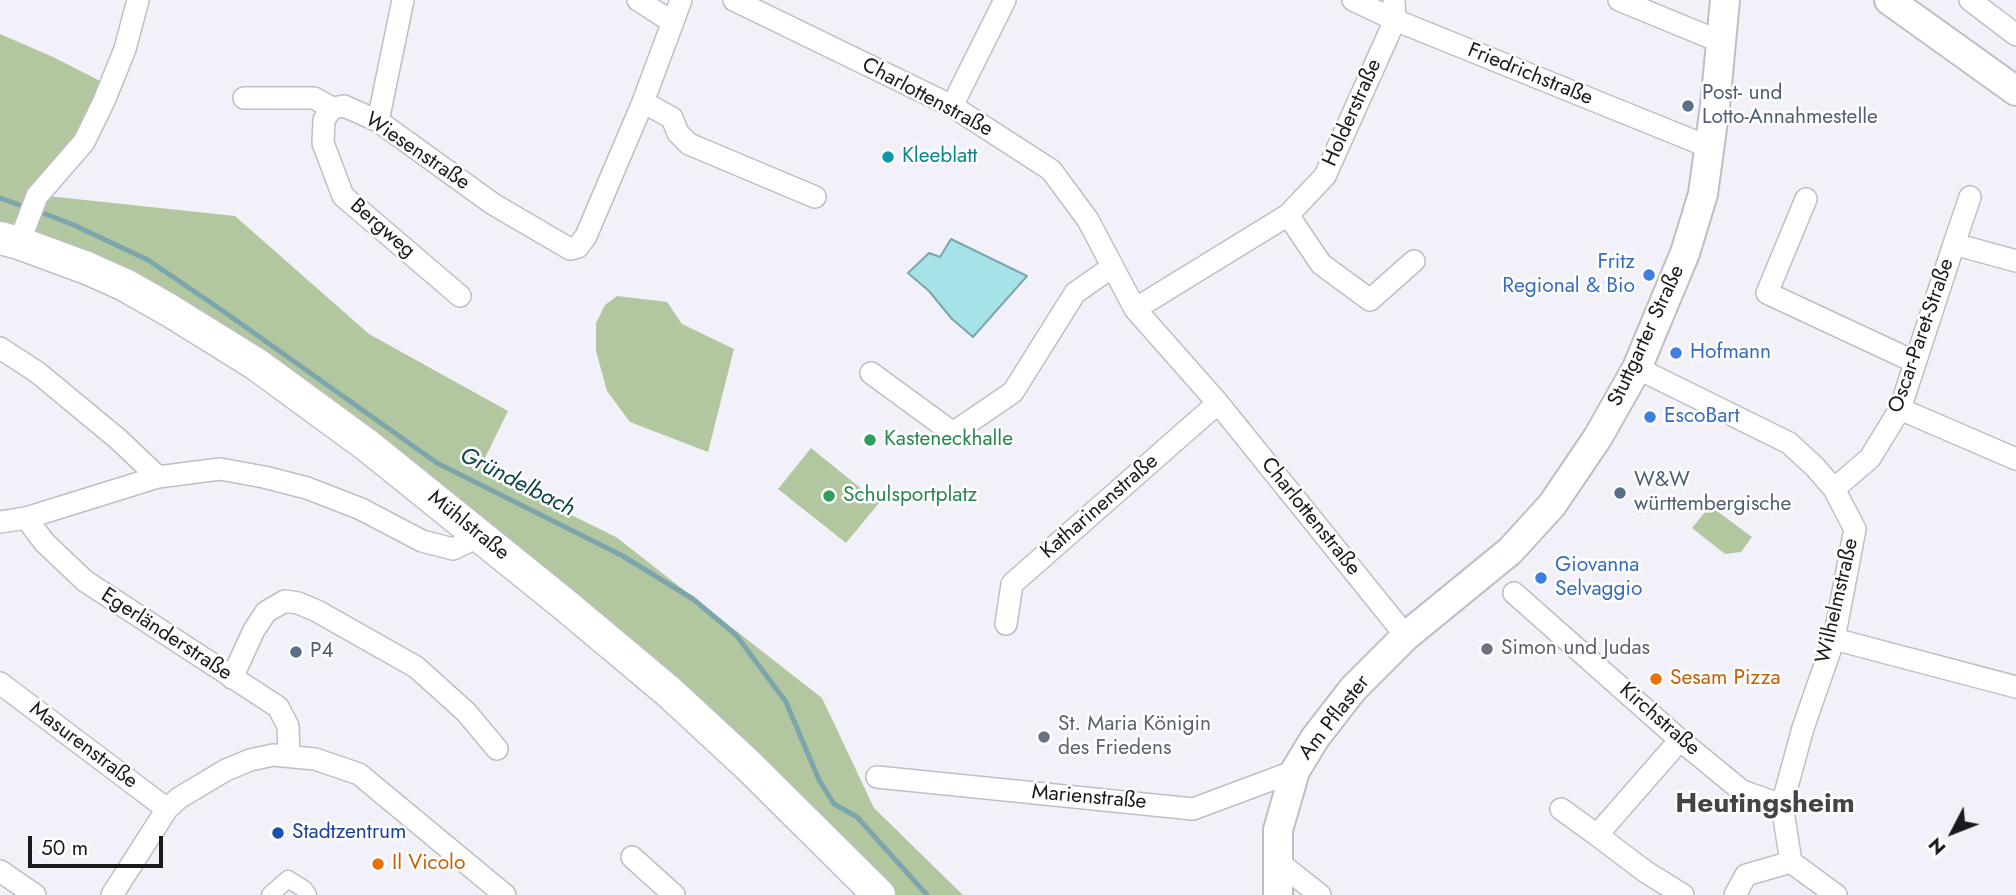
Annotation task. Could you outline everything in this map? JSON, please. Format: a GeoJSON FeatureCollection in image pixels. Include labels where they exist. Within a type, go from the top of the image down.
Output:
{"type":"FeatureCollection","features":[{"type":"Feature","properties":{"kind":"main road","name":"Mühlstraße"},"geometry":{"type":"LineString","coordinates":[[14,236],[125,285],[256,364],[368,446],[668,691],[880,895]]}},
{"type":"Feature","properties":{"kind":"street"},"geometry":{"type":"LineString","coordinates":[[14,236],[37,195],[84,142],[125,49],[138,0]]}},
{"type":"Feature","properties":{"kind":"street"},"geometry":{"type":"LineString","coordinates":[[378,121],[403,0]]}},
{"type":"Feature","properties":{"kind":"street"},"geometry":{"type":"LineString","coordinates":[[638,0],[672,22]]}},
{"type":"Feature","properties":{"kind":"street"},"geometry":{"type":"LineString","coordinates":[[681,0],[643,102],[672,118],[678,133],[689,144],[815,197]]}},
{"type":"Feature","properties":{"kind":"street","name":"Charlottenstraße"},"geometry":{"type":"LineString","coordinates":[[734,0],[951,106],[1051,170],[1088,220],[1135,309],[1218,403],[1406,636]]}},
{"type":"Feature","properties":{"kind":"street"},"geometry":{"type":"LineString","coordinates":[[951,106],[1005,0]]}},
{"type":"Feature","properties":{"kind":"street","name":"Friedrichstraße"},"geometry":{"type":"LineString","coordinates":[[1353,0],[1394,10],[1709,147]]}},
{"type":"Feature","properties":{"kind":"street"},"geometry":{"type":"LineString","coordinates":[[1619,0],[1721,42]]}},
{"type":"Feature","properties":{"kind":"street","name":"Stuttgarter Straße"},"geometry":{"type":"LineString","coordinates":[[1406,636],[1510,551],[1552,505],[1598,437],[1637,368],[1685,253],[1703,194],[1725,0]]}},
{"type":"Feature","properties":{"kind":"street"},"geometry":{"type":"LineString","coordinates":[[1889,0],[2016,91]]}},
{"type":"Feature","properties":{"kind":"street"},"geometry":{"type":"LineString","coordinates":[[1970,0],[2016,35]]}},
{"type":"Feature","properties":{"kind":"street","name":"Holderstraße"},"geometry":{"type":"LineString","coordinates":[[1135,309],[1288,215],[1325,176],[1394,10]]}},
{"type":"Feature","properties":{"kind":"street","name":"Wiesenstraße"},"geometry":{"type":"LineString","coordinates":[[244,98],[314,98],[332,108],[344,106],[378,121],[493,204],[570,248],[578,247],[586,236],[643,102]]}},
{"type":"Feature","properties":{"kind":"street","name":"Bergweg"},"geometry":{"type":"LineString","coordinates":[[332,108],[324,120],[323,143],[343,196],[460,296]]}},
{"type":"Feature","properties":{"kind":"street","name":"Oscar-Paret-Straße"},"geometry":{"type":"LineString","coordinates":[[1834,489],[1870,458],[1900,409],[1970,197]]}},
{"type":"Feature","properties":{"kind":"street"},"geometry":{"type":"LineString","coordinates":[[1806,199],[1767,293],[1915,362]]}},
{"type":"Feature","properties":{"kind":"street"},"geometry":{"type":"LineString","coordinates":[[1288,215],[1321,264],[1370,300],[1414,261]]}},
{"type":"Feature","properties":{"kind":"street","name":"Oscar-Paret-Straße"},"geometry":{"type":"LineString","coordinates":[[1954,244],[2016,261]]}},
{"type":"Feature","properties":{"kind":"street"},"geometry":{"type":"LineString","coordinates":[[870,373],[953,433],[1013,392],[1075,293],[1112,267]]}},
{"type":"Feature","properties":{"kind":"street"},"geometry":{"type":"LineString","coordinates":[[0,348],[58,389],[118,439],[158,477]]}},
{"type":"Feature","properties":{"kind":"street","name":"Wilhelmstraße"},"geometry":{"type":"LineString","coordinates":[[1637,368],[1789,443],[1834,489],[1855,529],[1834,639],[1803,728],[1782,805],[1791,862]]}},
{"type":"Feature","properties":{"kind":"street","name":"Katharinenstraße"},"geometry":{"type":"LineString","coordinates":[[1006,624],[1012,584],[1218,403]]}},
{"type":"Feature","properties":{"kind":"street"},"geometry":{"type":"LineString","coordinates":[[1900,409],[2016,459]]}},
{"type":"Feature","properties":{"kind":"street"},"geometry":{"type":"LineString","coordinates":[[0,522],[26,519],[158,477],[220,469],[307,488],[361,509],[422,541],[453,549],[481,536]]}},
{"type":"Feature","properties":{"kind":"street","name":"Egerländerstraße"},"geometry":{"type":"LineString","coordinates":[[26,519],[44,542],[85,581],[278,707],[288,726],[289,755]]}},
{"type":"Feature","properties":{"kind":"street","name":"Kirchstraße"},"geometry":{"type":"LineString","coordinates":[[1514,593],[1680,740],[1742,791],[1782,805]]}},
{"type":"Feature","properties":{"kind":"street"},"geometry":{"type":"LineString","coordinates":[[232,678],[254,630],[266,612],[285,601],[298,603],[416,667],[466,712],[497,749]]}},
{"type":"Feature","properties":{"kind":"street","name":"Am Pflaster"},"geometry":{"type":"LineString","coordinates":[[1279,895],[1278,830],[1295,771],[1315,738],[1353,689],[1406,636]]}},
{"type":"Feature","properties":{"kind":"street"},"geometry":{"type":"LineString","coordinates":[[1834,639],[2016,687]]}},
{"type":"Feature","properties":{"kind":"street","name":"Masurenstraße"},"geometry":{"type":"LineString","coordinates":[[0,683],[167,809]]}},
{"type":"Feature","properties":{"kind":"street"},"geometry":{"type":"LineString","coordinates":[[1597,835],[1680,740]]}},
{"type":"Feature","properties":{"kind":"street"},"geometry":{"type":"LineString","coordinates":[[112,895],[167,809],[191,790],[250,760],[289,755],[315,759],[359,774],[505,895]]}},
{"type":"Feature","properties":{"kind":"street","name":"Marienstraße"},"geometry":{"type":"LineString","coordinates":[[877,777],[1193,809],[1295,771]]}},
{"type":"Feature","properties":{"kind":"street"},"geometry":{"type":"LineString","coordinates":[[1561,809],[1646,872],[1683,895]]}},
{"type":"Feature","properties":{"kind":"street"},"geometry":{"type":"LineString","coordinates":[[632,857],[674,895]]}},
{"type":"Feature","properties":{"kind":"street"},"geometry":{"type":"LineString","coordinates":[[1277,861],[1320,895]]}},
{"type":"Feature","properties":{"kind":"street"},"geometry":{"type":"LineString","coordinates":[[1735,895],[1746,875],[1791,862],[1836,895]]}},
{"type":"Feature","properties":{"kind":"street"},"geometry":{"type":"LineString","coordinates":[[0,871],[35,895]]}},
{"type":"Feature","properties":{"kind":"street"},"geometry":{"type":"LineString","coordinates":[[270,895],[288,879],[304,889],[308,895]]}},
{"type":"Feature","properties":{"kind":"green space"},"geometry":{"type":"Polygon","coordinates":[[[0,34],[110,86],[38,195],[235,216],[369,334],[508,411],[482,464],[553,506],[616,537],[822,698],[874,808],[963,895],[879,895],[749,766],[256,364],[0,238],[0,34]]]}},
{"type":"Feature","properties":{"kind":"green space"},"geometry":{"type":"Polygon","coordinates":[[[617,296],[667,302],[682,324],[734,349],[708,452],[630,422],[607,391],[596,351],[596,323],[605,305],[617,296]]]}},
{"type":"Feature","properties":{"kind":"green space","name":"Schulsportplatz"},"geometry":{"type":"Polygon","coordinates":[[[811,448],[879,503],[846,543],[778,489],[811,448]]]}},
{"type":"Feature","properties":{"kind":"green space"},"geometry":{"type":"Polygon","coordinates":[[[1710,506],[1752,537],[1741,552],[1725,554],[1692,528],[1710,506]]]}},
{"type":"Feature","properties":{"kind":"water"},"geometry":{"type":"Polygon","coordinates":[[[951,239],[1027,276],[973,337],[908,273],[929,253],[940,257],[951,239]]]}},
{"type":"Feature","properties":{"kind":"waterway","name":"Gründelbach"},"geometry":{"type":"LineString","coordinates":[[0,198],[28,208]]}},
{"type":"Feature","properties":{"kind":"waterway","name":"Gründelbach"},"geometry":{"type":"LineString","coordinates":[[38,211],[148,260],[437,463],[621,555],[693,599],[736,635],[786,702],[819,780],[834,804],[857,817],[927,895]]}},
{"type":"Feature","properties":{"kind":"place","name":"Post- und Lotto-Annahmestelle"},"geometry":{"type":"Point","coordinates":[1688,106]}},
{"type":"Feature","properties":{"kind":"place","name":"Kleeblatt"},"geometry":{"type":"Point","coordinates":[888,157]}},
{"type":"Feature","properties":{"kind":"place","name":"Fritz Regional & Bio"},"geometry":{"type":"Point","coordinates":[1649,275]}},
{"type":"Feature","properties":{"kind":"place","name":"Hofmann"},"geometry":{"type":"Point","coordinates":[1676,353]}},
{"type":"Feature","properties":{"kind":"place","name":"EscoBart"},"geometry":{"type":"Point","coordinates":[1650,417]}},
{"type":"Feature","properties":{"kind":"place","name":"Kasteneckhalle"},"geometry":{"type":"Point","coordinates":[870,440]}},
{"type":"Feature","properties":{"kind":"place","name":"W&W württembergische"},"geometry":{"type":"Point","coordinates":[1620,493]}},
{"type":"Feature","properties":{"kind":"place","name":"Schulsportplatz"},"geometry":{"type":"Point","coordinates":[829,496]}},
{"type":"Feature","properties":{"kind":"place","name":"Giovanna Selvaggio"},"geometry":{"type":"Point","coordinates":[1541,578]}},
{"type":"Feature","properties":{"kind":"place","name":"Simon und Judas"},"geometry":{"type":"Point","coordinates":[1487,649]}},
{"type":"Feature","properties":{"kind":"place","name":"P4"},"geometry":{"type":"Point","coordinates":[296,652]}},
{"type":"Feature","properties":{"kind":"place","name":"Sesam Pizza"},"geometry":{"type":"Point","coordinates":[1656,679]}},
{"type":"Feature","properties":{"kind":"place","name":"St. Maria Königin des Friedens"},"geometry":{"type":"Point","coordinates":[1044,737]}},
{"type":"Feature","properties":{"kind":"place","name":"Stadtzentrum"},"geometry":{"type":"Point","coordinates":[278,833]}},
{"type":"Feature","properties":{"kind":"place","name":"Il Vicolo"},"geometry":{"type":"Point","coordinates":[378,864]}},
{"type":"Feature","properties":{"kind":"district","name":"Heutingsheim"},"geometry":{"type":"Point","coordinates":[1765,805]}}]}
